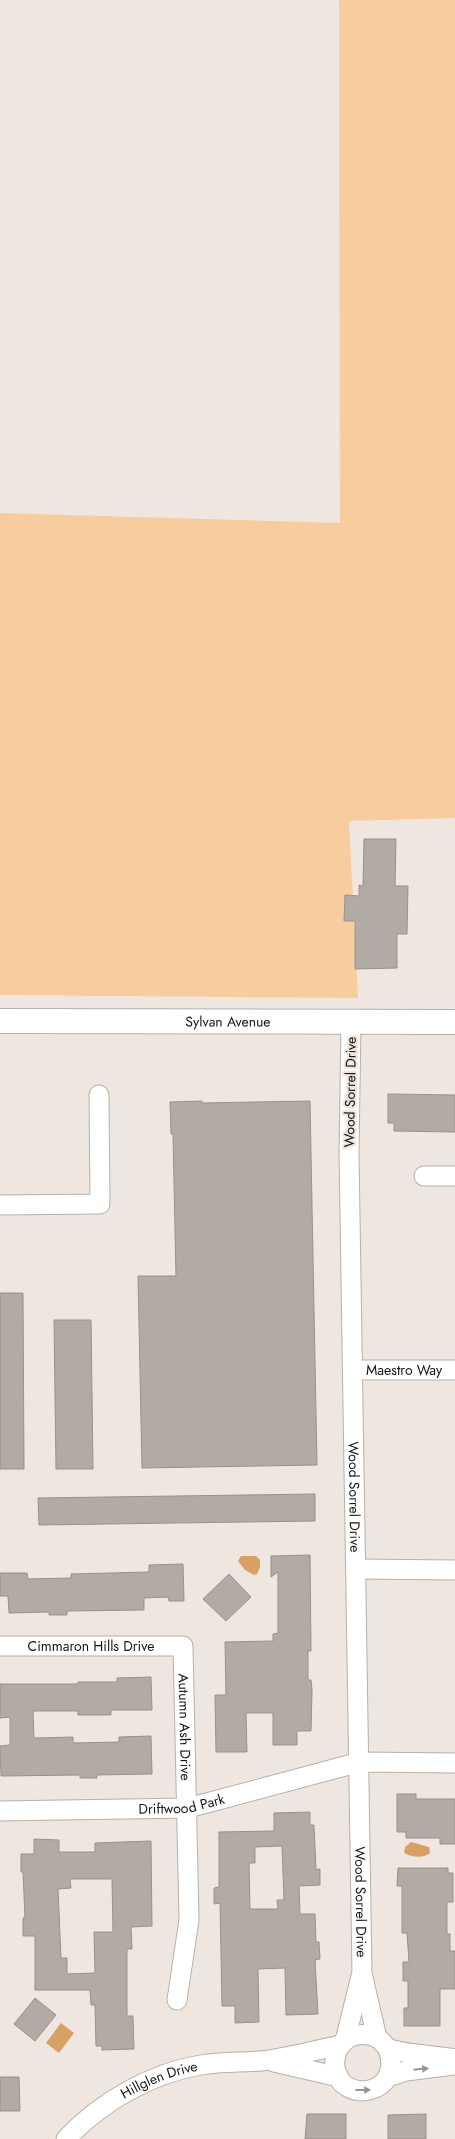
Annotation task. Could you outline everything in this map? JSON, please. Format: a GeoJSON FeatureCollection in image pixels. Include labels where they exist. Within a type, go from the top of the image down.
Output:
{"type":"FeatureCollection","features":[{"type":"Feature","properties":{"kind":"main road","name":"Sylvan Avenue"},"geometry":{"type":"LineString","coordinates":[[0,1021],[455,1022]]}},
{"type":"Feature","properties":{"kind":"street","name":"Wood Sorrel Drive"},"geometry":{"type":"LineString","coordinates":[[351,1022],[349,1153],[362,1973],[382,2043]]}},
{"type":"Feature","properties":{"kind":"street"},"geometry":{"type":"LineString","coordinates":[[0,1205],[100,1204],[99,1095]]}},
{"type":"Feature","properties":{"kind":"street"},"geometry":{"type":"LineString","coordinates":[[424,1176],[455,1176]]}},
{"type":"Feature","properties":{"kind":"street","name":"Maestro Way"},"geometry":{"type":"LineString","coordinates":[[353,1370],[455,1370]]}},
{"type":"Feature","properties":{"kind":"street"},"geometry":{"type":"LineString","coordinates":[[357,1569],[455,1570]]}},
{"type":"Feature","properties":{"kind":"street","name":"Cimmaron Hills Drive"},"geometry":{"type":"LineString","coordinates":[[0,1646],[183,1646]]}},
{"type":"Feature","properties":{"kind":"street","name":"Autumn Ash Drive"},"geometry":{"type":"LineString","coordinates":[[177,2000],[189,1920],[183,1646]]}},
{"type":"Feature","properties":{"kind":"street","name":"Driftwood Park"},"geometry":{"type":"LineString","coordinates":[[0,1811],[188,1808],[360,1762],[455,1763]]}},
{"type":"Feature","properties":{"kind":"street","name":"Wood Sorrel Drive"},"geometry":{"type":"LineString","coordinates":[[343,2043],[362,1973]]}},
{"type":"Feature","properties":{"kind":"street","name":"Hillglen Drive"},"geometry":{"type":"LineString","coordinates":[[66,2139],[104,2106],[132,2088],[163,2075],[199,2065],[231,2061],[268,2060],[343,2043],[361,2034],[382,2043],[455,2059]]}},
{"type":"Feature","properties":{"kind":"street"},"geometry":{"type":"LineString","coordinates":[[339,2078],[335,2061],[343,2043]]}},
{"type":"Feature","properties":{"kind":"street"},"geometry":{"type":"LineString","coordinates":[[382,2043],[391,2058],[391,2068],[388,2077]]}},
{"type":"Feature","properties":{"kind":"street","name":"Hillglen Drive"},"geometry":{"type":"LineString","coordinates":[[268,2060],[339,2078],[351,2089],[368,2091],[382,2084],[388,2077],[406,2071],[455,2066]]}},
{"type":"Feature","properties":{"kind":"shaded area"},"geometry":{"type":"Polygon","coordinates":[[[339,0],[455,0],[455,818],[349,821],[358,998],[0,995],[0,513],[340,523],[339,0]]]}},
{"type":"Feature","properties":{"kind":"shaded area"},"geometry":{"type":"Polygon","coordinates":[[[241,1556],[256,1556],[260,1560],[257,1574],[254,1575],[245,1570],[238,1561],[241,1556]]]}},
{"type":"Feature","properties":{"kind":"shaded area"},"geometry":{"type":"Polygon","coordinates":[[[411,1842],[429,1847],[430,1853],[417,1857],[404,1853],[405,1847],[411,1842]]]}},
{"type":"Feature","properties":{"kind":"shaded area"},"geometry":{"type":"Polygon","coordinates":[[[61,2023],[74,2033],[59,2053],[46,2043],[61,2023]]]}},
{"type":"Feature","properties":{"kind":"building"},"geometry":{"type":"Polygon","coordinates":[[[364,839],[396,839],[395,886],[408,886],[407,934],[397,934],[397,968],[355,969],[355,921],[344,921],[345,895],[359,896],[359,885],[363,886],[364,839]]]}},
{"type":"Feature","properties":{"kind":"building"},"geometry":{"type":"Polygon","coordinates":[[[388,1094],[455,1095],[455,1132],[394,1131],[394,1123],[388,1123],[388,1094]]]}},
{"type":"Feature","properties":{"kind":"building"},"geometry":{"type":"Polygon","coordinates":[[[202,1101],[202,1103],[310,1101],[317,1465],[142,1468],[138,1276],[176,1276],[173,1134],[171,1134],[170,1102],[202,1101]]]}},
{"type":"Feature","properties":{"kind":"building"},"geometry":{"type":"Polygon","coordinates":[[[0,1293],[23,1293],[24,1469],[0,1469],[0,1293]]]}},
{"type":"Feature","properties":{"kind":"building"},"geometry":{"type":"Polygon","coordinates":[[[54,1320],[91,1320],[93,1469],[56,1469],[54,1320]]]}},
{"type":"Feature","properties":{"kind":"building"},"geometry":{"type":"Polygon","coordinates":[[[315,1494],[315,1521],[39,1525],[38,1498],[315,1494]]]}},
{"type":"Feature","properties":{"kind":"building"},"geometry":{"type":"Polygon","coordinates":[[[310,1555],[311,1651],[308,1651],[308,1680],[311,1680],[312,1690],[311,1731],[297,1731],[297,1745],[273,1745],[273,1713],[246,1713],[247,1752],[216,1752],[215,1695],[226,1695],[225,1642],[273,1641],[273,1634],[278,1633],[278,1572],[271,1577],[271,1556],[310,1555]]]}},
{"type":"Feature","properties":{"kind":"building"},"geometry":{"type":"Polygon","coordinates":[[[183,1564],[184,1601],[169,1601],[168,1597],[144,1598],[144,1610],[67,1611],[67,1615],[49,1615],[49,1612],[9,1613],[8,1596],[0,1596],[0,1573],[27,1573],[28,1579],[71,1578],[71,1574],[149,1572],[149,1565],[183,1564]]]}},
{"type":"Feature","properties":{"kind":"building"},"geometry":{"type":"Polygon","coordinates":[[[229,1574],[251,1597],[226,1621],[203,1599],[229,1574]]]}},
{"type":"Feature","properties":{"kind":"building"},"geometry":{"type":"Polygon","coordinates":[[[151,1677],[152,1710],[111,1710],[111,1715],[78,1715],[78,1711],[33,1711],[34,1738],[73,1737],[73,1743],[119,1742],[119,1737],[151,1736],[152,1774],[97,1775],[97,1778],[80,1778],[80,1775],[1,1776],[0,1746],[10,1745],[10,1717],[0,1718],[0,1684],[78,1684],[78,1682],[117,1682],[117,1678],[151,1677]]]}},
{"type":"Feature","properties":{"kind":"building"},"geometry":{"type":"Polygon","coordinates":[[[397,1794],[416,1794],[416,1799],[455,1799],[455,1844],[440,1844],[440,1838],[406,1838],[406,1832],[397,1832],[397,1794]]]}},
{"type":"Feature","properties":{"kind":"building"},"geometry":{"type":"Polygon","coordinates":[[[310,1812],[310,1825],[314,1825],[316,1870],[320,1869],[320,1885],[299,1886],[300,1914],[315,1914],[316,1942],[319,1942],[320,1959],[315,1960],[318,2014],[286,2015],[285,1968],[258,1969],[259,2022],[235,2023],[235,2006],[222,2006],[220,1903],[214,1904],[214,1888],[219,1887],[219,1832],[274,1831],[274,1813],[310,1812]],[[282,1846],[255,1847],[255,1863],[249,1863],[250,1909],[278,1909],[277,1900],[284,1900],[282,1846]]]}},
{"type":"Feature","properties":{"kind":"building"},"geometry":{"type":"Polygon","coordinates":[[[34,1839],[59,1840],[59,1852],[95,1852],[95,1843],[151,1841],[152,1926],[131,1927],[132,1949],[127,1949],[127,2016],[133,2016],[134,2049],[102,2050],[102,2046],[96,2046],[95,2005],[91,2005],[90,1990],[35,1990],[35,1936],[23,1936],[23,1918],[25,1918],[23,1872],[21,1872],[21,1854],[34,1854],[34,1839]],[[70,1879],[71,1888],[58,1889],[61,1958],[67,1958],[67,1974],[95,1973],[94,1932],[113,1932],[112,1879],[70,1879]]]}},
{"type":"Feature","properties":{"kind":"building"},"geometry":{"type":"Polygon","coordinates":[[[398,1868],[448,1868],[448,1873],[453,1873],[453,1902],[447,1902],[447,1934],[450,1934],[450,1951],[455,1951],[455,1989],[440,1989],[440,2026],[404,2026],[404,2008],[408,2008],[408,1981],[403,1981],[403,1962],[409,1962],[407,1933],[402,1933],[402,1886],[397,1886],[398,1868]]]}},
{"type":"Feature","properties":{"kind":"building"},"geometry":{"type":"Polygon","coordinates":[[[35,1998],[56,2015],[35,2041],[14,2024],[35,1998]]]}},
{"type":"Feature","properties":{"kind":"building"},"geometry":{"type":"Polygon","coordinates":[[[0,2077],[19,2077],[20,2111],[0,2111],[0,2077]]]}},
{"type":"Feature","properties":{"kind":"building"},"geometry":{"type":"Polygon","coordinates":[[[307,2114],[346,2114],[346,2139],[305,2139],[307,2114]]]}},
{"type":"Feature","properties":{"kind":"building"},"geometry":{"type":"Polygon","coordinates":[[[426,2114],[426,2139],[388,2139],[388,2115],[426,2114]]]}}]}
